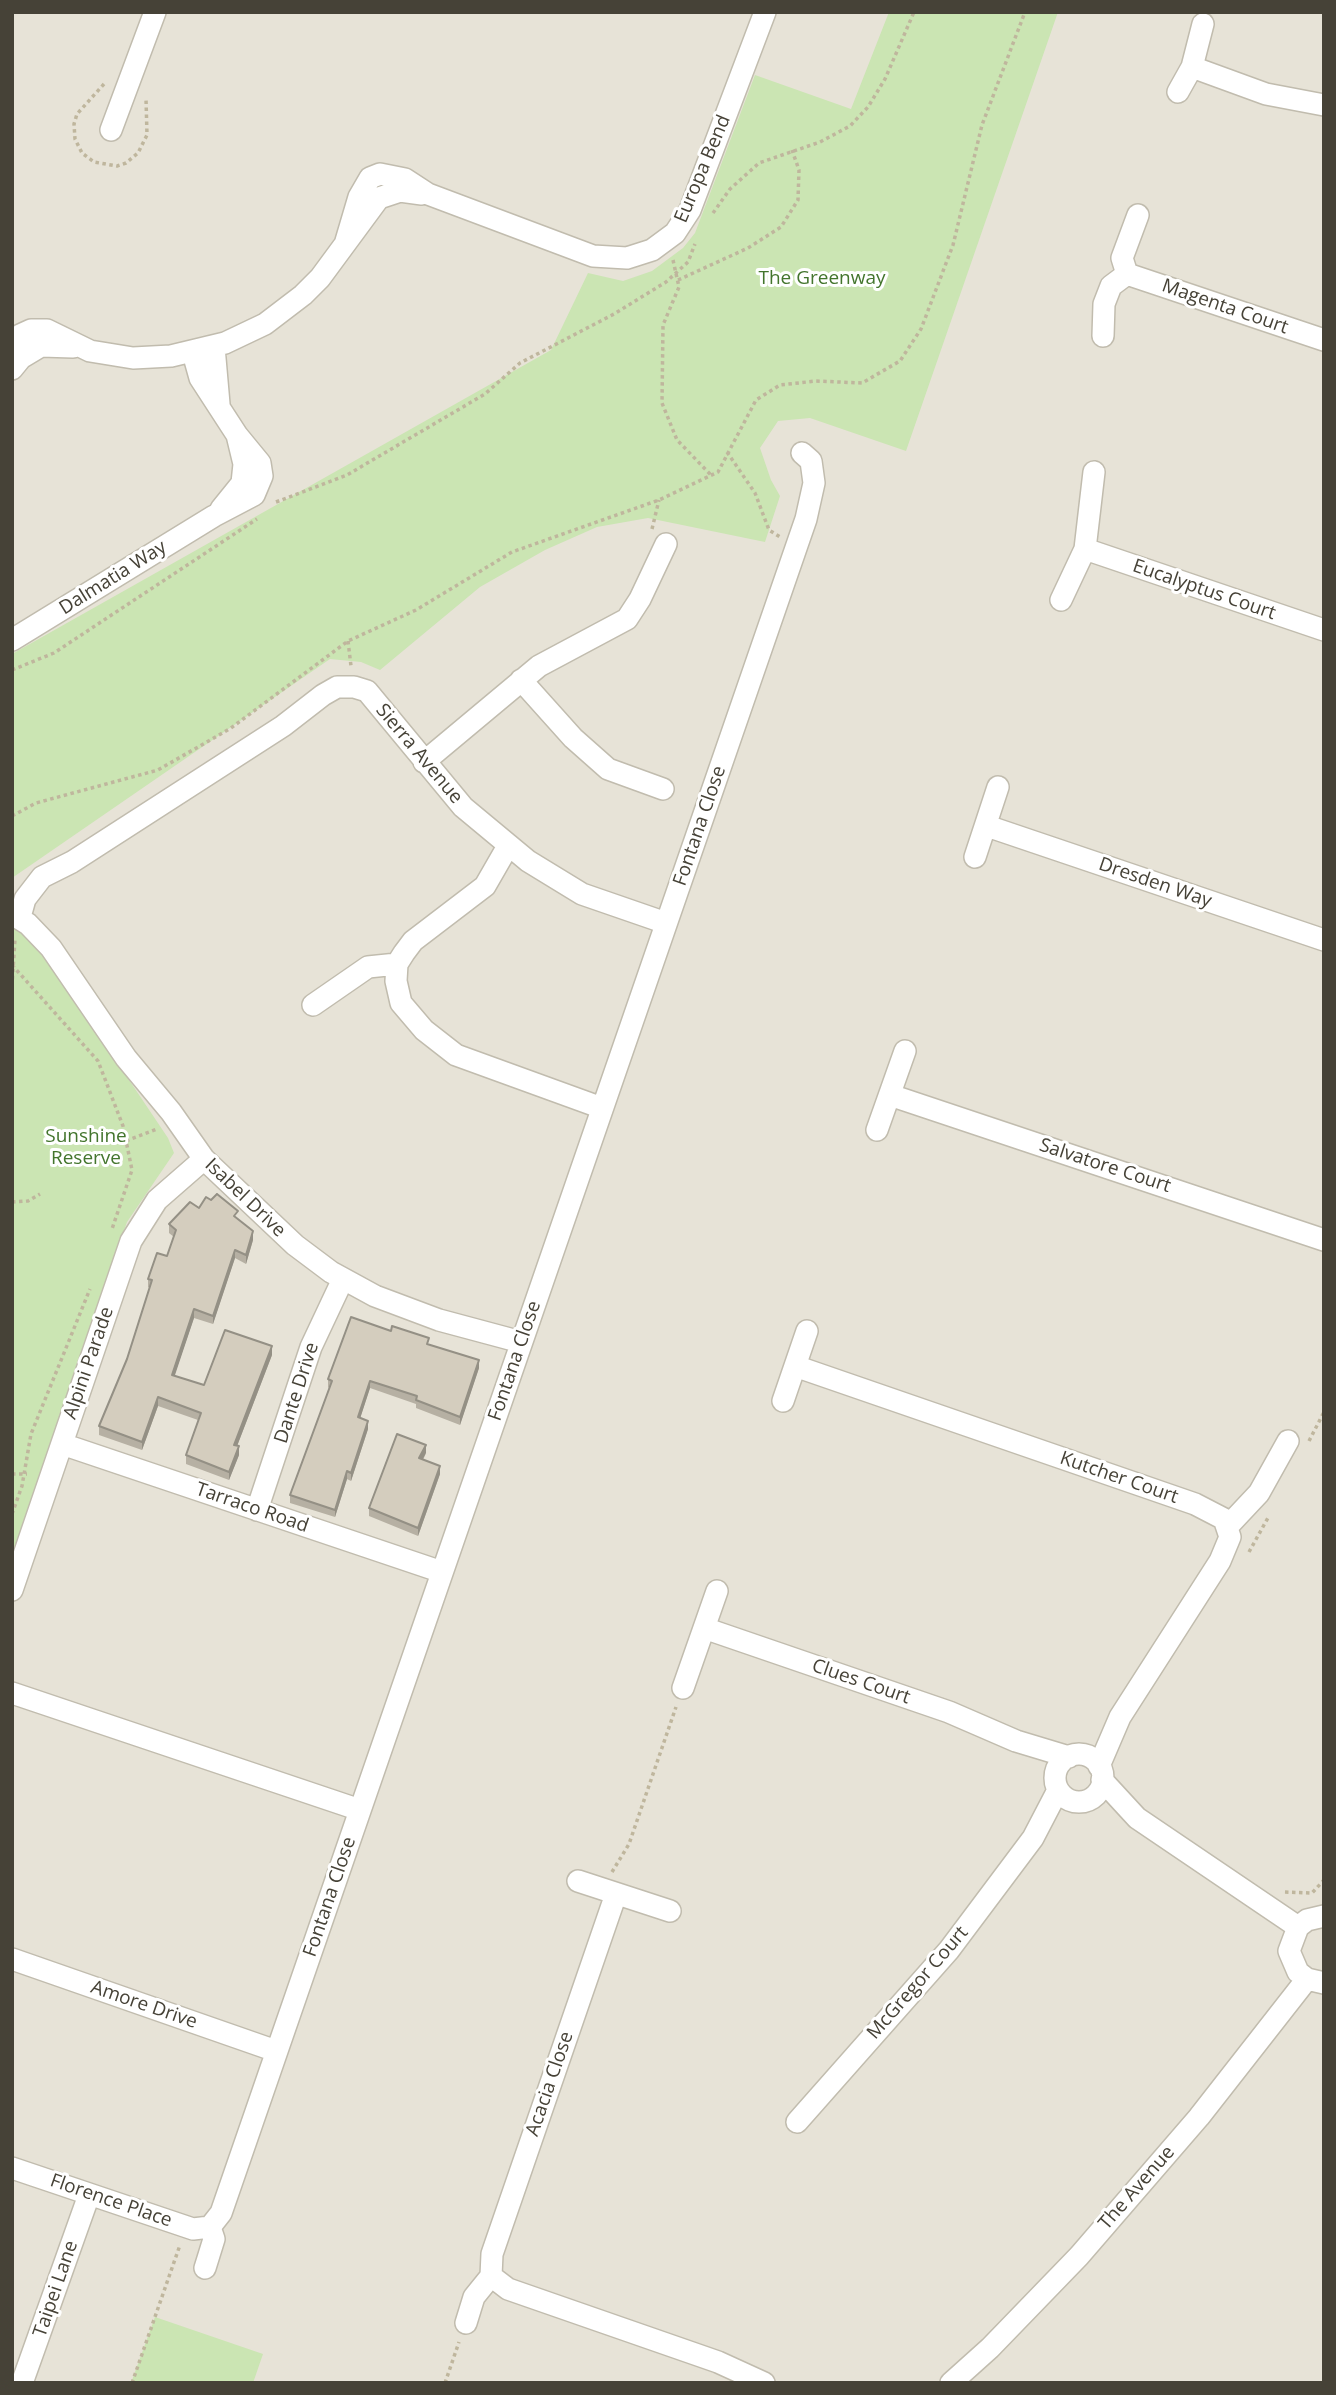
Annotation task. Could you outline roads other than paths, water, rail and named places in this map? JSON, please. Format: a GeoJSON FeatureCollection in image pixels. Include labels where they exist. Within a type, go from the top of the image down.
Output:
{"type":"FeatureCollection","features":[{"type":"Feature","properties":{"kind":"street"},"geometry":{"type":"LineString","coordinates":[[111,130],[155,12]]}},
{"type":"Feature","properties":{"kind":"street","name":"Europa Bend"},"geometry":{"type":"LineString","coordinates":[[12,369],[20,358],[41,346],[76,346],[134,358],[192,353],[245,335],[285,310],[320,278],[379,198],[400,191],[428,194],[593,256],[627,258],[652,250],[675,233],[690,210],[765,12]]}},
{"type":"Feature","properties":{"kind":"street"},"geometry":{"type":"LineString","coordinates":[[1178,92],[1192,67],[1203,24]]}},
{"type":"Feature","properties":{"kind":"street"},"geometry":{"type":"LineString","coordinates":[[1192,67],[1266,94],[1324,105]]}},
{"type":"Feature","properties":{"kind":"street"},"geometry":{"type":"LineString","coordinates":[[1104,336],[1104,304],[1111,286],[1127,274],[1122,258],[1138,215]]}},
{"type":"Feature","properties":{"kind":"street","name":"Magenta Court"},"geometry":{"type":"LineString","coordinates":[[1127,274],[1324,340]]}},
{"type":"Feature","properties":{"kind":"street","name":"Europa Bend"},"geometry":{"type":"LineString","coordinates":[[12,346],[20,335],[32,330],[47,330],[76,346]]}},
{"type":"Feature","properties":{"kind":"street","name":"Dalmatia Way"},"geometry":{"type":"LineString","coordinates":[[214,347],[219,404]]}},
{"type":"Feature","properties":{"kind":"street","name":"Dalmatia Way"},"geometry":{"type":"LineString","coordinates":[[12,639],[214,516],[242,483],[244,464],[237,435],[200,378],[192,353]]}},
{"type":"Feature","properties":{"kind":"street","name":"Fontana Close"},"geometry":{"type":"LineString","coordinates":[[205,2268],[214,2239],[209,2227],[221,2213],[796,548],[814,483],[811,461],[802,453]]}},
{"type":"Feature","properties":{"kind":"street"},"geometry":{"type":"LineString","coordinates":[[1061,600],[1085,549],[1094,472]]}},
{"type":"Feature","properties":{"kind":"street"},"geometry":{"type":"LineString","coordinates":[[424,762],[539,666],[627,619],[640,599],[666,544]]}},
{"type":"Feature","properties":{"kind":"street","name":"Eucalyptus Court"},"geometry":{"type":"LineString","coordinates":[[1085,549],[1324,630]]}},
{"type":"Feature","properties":{"kind":"street"},"geometry":{"type":"LineString","coordinates":[[521,680],[573,738],[608,769],[663,789]]}},
{"type":"Feature","properties":{"kind":"street","name":"Sierra Avenue"},"geometry":{"type":"LineString","coordinates":[[20,911],[72,862],[282,726],[323,695],[337,687],[354,687],[367,691],[463,807],[508,846],[582,894],[666,923]]}},
{"type":"Feature","properties":{"kind":"street"},"geometry":{"type":"LineString","coordinates":[[975,857],[998,787]]}},
{"type":"Feature","properties":{"kind":"street","name":"Dresden Way"},"geometry":{"type":"LineString","coordinates":[[987,826],[1324,940]]}},
{"type":"Feature","properties":{"kind":"street"},"geometry":{"type":"LineString","coordinates":[[508,846],[485,886],[414,941],[397,964],[396,981],[401,1003],[424,1030],[456,1055],[602,1108]]}},
{"type":"Feature","properties":{"kind":"street","name":"Isabel Drive"},"geometry":{"type":"LineString","coordinates":[[20,911],[51,948],[126,1058],[171,1112],[204,1159],[295,1245],[343,1279],[375,1296],[439,1320],[521,1342]]}},
{"type":"Feature","properties":{"kind":"street"},"geometry":{"type":"LineString","coordinates":[[313,1005],[368,967],[397,964]]}},
{"type":"Feature","properties":{"kind":"street"},"geometry":{"type":"LineString","coordinates":[[877,1130],[905,1051]]}},
{"type":"Feature","properties":{"kind":"street","name":"Salvatore Court"},"geometry":{"type":"LineString","coordinates":[[890,1095],[1323,1239]]}},
{"type":"Feature","properties":{"kind":"street","name":"Alpini Parade"},"geometry":{"type":"LineString","coordinates":[[12,1590],[131,1241],[157,1200],[204,1159]]}},
{"type":"Feature","properties":{"kind":"street","name":"Dante Drive"},"geometry":{"type":"LineString","coordinates":[[257,1510],[311,1347],[343,1279]]}},
{"type":"Feature","properties":{"kind":"street"},"geometry":{"type":"LineString","coordinates":[[783,1401],[807,1331]]}},
{"type":"Feature","properties":{"kind":"street","name":"Kutcher Court"},"geometry":{"type":"LineString","coordinates":[[795,1366],[1195,1504],[1218,1514],[1228,1526]]}},
{"type":"Feature","properties":{"kind":"street"},"geometry":{"type":"LineString","coordinates":[[1121,1717],[1059,1765],[1068,1792],[1101,1788],[1100,1773],[1121,1717],[1220,1560],[1228,1543],[1228,1526],[1252,1503],[1297,1443]]}},
{"type":"Feature","properties":{"kind":"street","name":"Tarraco Road"},"geometry":{"type":"LineString","coordinates":[[62,1444],[442,1572]]}},
{"type":"Feature","properties":{"kind":"street"},"geometry":{"type":"LineString","coordinates":[[683,1688],[717,1591]]}},
{"type":"Feature","properties":{"kind":"street","name":"Clues Court"},"geometry":{"type":"LineString","coordinates":[[704,1628],[949,1712],[1016,1741],[1074,1756],[1100,1773],[1137,1818]]}},
{"type":"Feature","properties":{"kind":"street"},"geometry":{"type":"LineString","coordinates":[[12,1693],[360,1810]]}},
{"type":"Feature","properties":{"kind":"street","name":"Clues Court"},"geometry":{"type":"LineString","coordinates":[[1016,1741],[1068,1792],[1137,1818],[1298,1927]]}},
{"type":"Feature","properties":{"kind":"street","name":"McGregor Court"},"geometry":{"type":"LineString","coordinates":[[797,2122],[950,1950],[1068,1792]]}},
{"type":"Feature","properties":{"kind":"street"},"geometry":{"type":"LineString","coordinates":[[578,1881],[670,1911]]}},
{"type":"Feature","properties":{"kind":"street","name":"Acacia Close"},"geometry":{"type":"LineString","coordinates":[[466,2323],[474,2297],[491,2276],[492,2254],[611,1892]]}},
{"type":"Feature","properties":{"kind":"street"},"geometry":{"type":"LineString","coordinates":[[1315,1981],[1292,1962],[1289,1951],[1291,1939],[1298,1927],[1307,1920],[1324,1916]]}},
{"type":"Feature","properties":{"kind":"street","name":"Amore Drive"},"geometry":{"type":"LineString","coordinates":[[12,1959],[276,2051]]}},
{"type":"Feature","properties":{"kind":"street","name":"The Avenue"},"geometry":{"type":"LineString","coordinates":[[951,2383],[990,2348],[1079,2256],[1315,1981]]}},
{"type":"Feature","properties":{"kind":"street","name":"Florence Place"},"geometry":{"type":"LineString","coordinates":[[12,2168],[187,2227],[202,2230],[209,2227]]}},
{"type":"Feature","properties":{"kind":"street","name":"Taipei Lane"},"geometry":{"type":"LineString","coordinates":[[22,2383],[89,2195]]}},
{"type":"Feature","properties":{"kind":"street"},"geometry":{"type":"LineString","coordinates":[[491,2276],[508,2289],[718,2362],[764,2383]]}},
{"type":"Feature","properties":{"kind":"street"},"geometry":{"type":"LineString","coordinates":[[12,2379],[22,2383]]}},
{"type":"Feature","properties":{"kind":"park label","name":"The Greenway"},"geometry":{"type":"Point","coordinates":[822,279]}},
{"type":"Feature","properties":{"kind":"park label","name":"Sunshine Reserve"},"geometry":{"type":"Point","coordinates":[86,1148]}}]}
